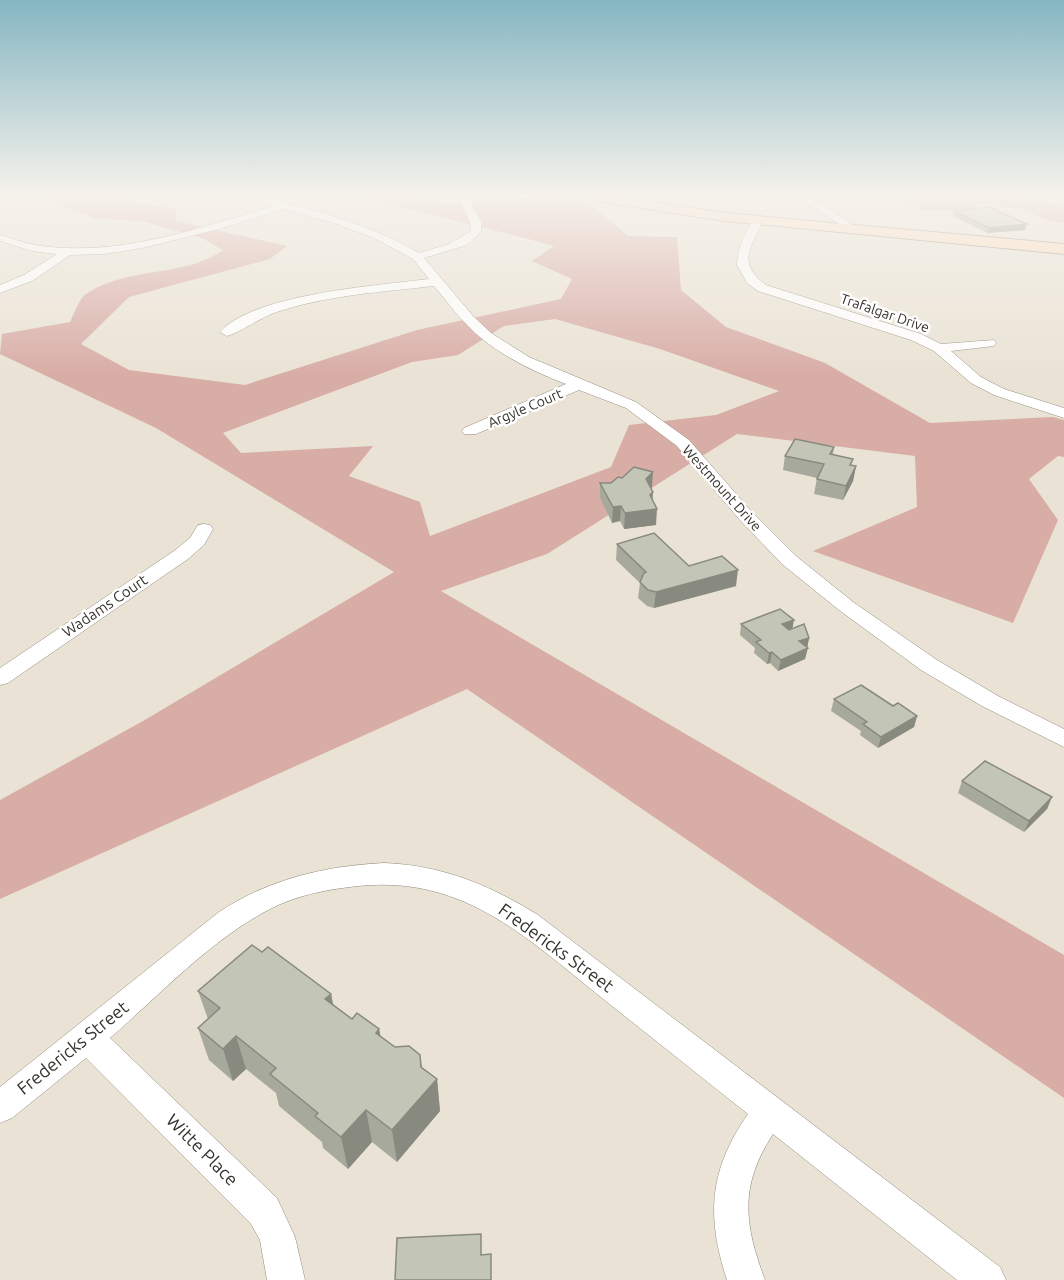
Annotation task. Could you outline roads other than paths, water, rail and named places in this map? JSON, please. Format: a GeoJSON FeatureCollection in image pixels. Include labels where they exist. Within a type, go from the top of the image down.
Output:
{"type":"FeatureCollection","features":[{"type":"Feature","properties":{"kind":"street"},"geometry":{"type":"LineString","coordinates":[[0,289],[28,278],[61,256]]}},
{"type":"Feature","properties":{"kind":"street"},"geometry":{"type":"LineString","coordinates":[[417,257],[421,256]]}},
{"type":"Feature","properties":{"kind":"street","name":"Trafalgar Drive"},"geometry":{"type":"LineString","coordinates":[[743,256],[741,269],[750,280],[778,295],[897,330],[939,348],[976,380],[999,392],[1064,413]]}},
{"type":"Feature","properties":{"kind":"street","name":"Westmount Drive"},"geometry":{"type":"LineString","coordinates":[[417,257],[468,319],[486,336],[524,360],[631,405],[683,443],[745,515],[789,560],[846,606],[929,665],[990,701],[1064,739]]}},
{"type":"Feature","properties":{"kind":"street"},"geometry":{"type":"LineString","coordinates":[[227,332],[240,322],[296,303],[361,291],[437,282]]}},
{"type":"Feature","properties":{"kind":"street"},"geometry":{"type":"LineString","coordinates":[[939,348],[989,343]]}},
{"type":"Feature","properties":{"kind":"street","name":"Argyle Court"},"geometry":{"type":"LineString","coordinates":[[470,430],[580,384]]}},
{"type":"Feature","properties":{"kind":"street","name":"Wadams Court"},"geometry":{"type":"LineString","coordinates":[[0,678],[181,555],[197,540],[204,529]]}},
{"type":"Feature","properties":{"kind":"street","name":"Fredericks Street"},"geometry":{"type":"LineString","coordinates":[[0,1107],[88,1038],[214,931],[246,908],[288,890],[348,877],[388,875],[427,878],[460,888],[496,903],[528,923],[987,1280]]}},
{"type":"Feature","properties":{"kind":"street","name":"Witte Place"},"geometry":{"type":"LineString","coordinates":[[88,1038],[264,1211],[277,1237],[286,1280]]}},
{"type":"Feature","properties":{"kind":"street"},"geometry":{"type":"LineString","coordinates":[[746,1280],[731,1233],[731,1199],[741,1155],[769,1111]]}}]}
